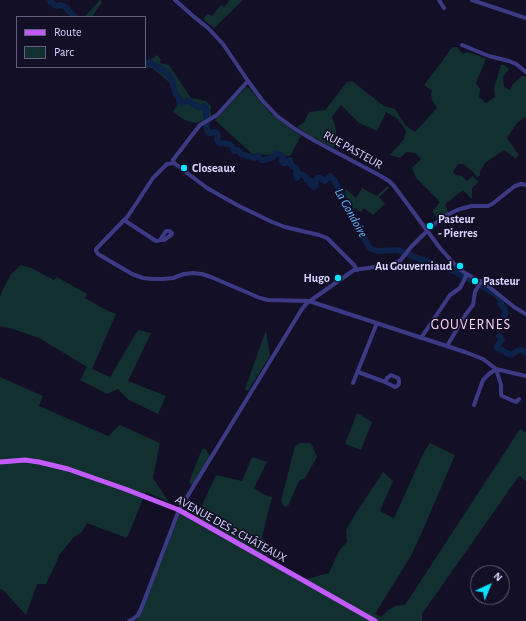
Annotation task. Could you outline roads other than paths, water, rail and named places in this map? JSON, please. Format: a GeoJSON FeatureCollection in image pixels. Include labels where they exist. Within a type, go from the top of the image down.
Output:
{"type":"FeatureCollection","features":[{"type":"Feature","properties":{"kind":"main road","name":"AVENUE DES 2 CHÂTEAUX"},"geometry":{"type":"LineString","coordinates":[[0,462],[25,460],[68,469],[179,510],[375,621]]}},
{"type":"Feature","properties":{"kind":"street","name":"RUE PASTEUR"},"geometry":{"type":"LineString","coordinates":[[175,0],[217,36],[230,53],[248,82],[277,116],[315,141],[379,175],[389,182],[394,186],[427,231],[466,276],[493,289],[514,307],[526,314]]}},
{"type":"Feature","properties":{"kind":"street"},"geometry":{"type":"LineString","coordinates":[[439,0],[444,8]]}},
{"type":"Feature","properties":{"kind":"street"},"geometry":{"type":"LineString","coordinates":[[472,0],[526,18]]}},
{"type":"Feature","properties":{"kind":"street"},"geometry":{"type":"LineString","coordinates":[[462,45],[490,56],[509,60],[526,72]]}},
{"type":"Feature","properties":{"kind":"street"},"geometry":{"type":"LineString","coordinates":[[174,163],[173,160],[200,125],[217,115],[248,82]]}},
{"type":"Feature","properties":{"kind":"street"},"geometry":{"type":"LineString","coordinates":[[357,270],[354,265],[327,238],[285,227],[237,205],[207,188],[174,163],[167,164],[153,178],[128,216],[96,249],[98,254],[104,258],[132,274],[143,278],[163,279],[173,278],[184,274],[202,274],[260,298],[268,300],[309,301],[465,352],[483,359],[496,369],[526,376]]}},
{"type":"Feature","properties":{"kind":"street"},"geometry":{"type":"LineString","coordinates":[[129,621],[138,615],[141,609],[179,510],[302,309],[309,301],[354,270],[393,264],[400,261],[437,222],[457,210],[472,206],[488,206],[515,186],[521,184],[526,185]]}},
{"type":"Feature","properties":{"kind":"street"},"geometry":{"type":"LineString","coordinates":[[124,220],[154,240],[160,240]]}},
{"type":"Feature","properties":{"kind":"street"},"geometry":{"type":"LineString","coordinates":[[421,338],[450,296],[460,289],[466,276]]}},
{"type":"Feature","properties":{"kind":"street"},"geometry":{"type":"LineString","coordinates":[[447,346],[473,305],[475,292],[479,283]]}},
{"type":"Feature","properties":{"kind":"street"},"geometry":{"type":"LineString","coordinates":[[353,383],[377,323]]}},
{"type":"Feature","properties":{"kind":"street"},"geometry":{"type":"LineString","coordinates":[[496,369],[501,385],[502,396],[516,402],[519,399]]}},
{"type":"Feature","properties":{"kind":"street"},"geometry":{"type":"LineString","coordinates":[[474,406],[483,380],[496,369]]}},
{"type":"Feature","properties":{"kind":"street"},"geometry":{"type":"LineString","coordinates":[[358,372],[385,382]]}},
{"type":"Feature","properties":{"kind":"waterway","name":"La Gondoire"},"geometry":{"type":"LineString","coordinates":[[50,0],[54,5],[61,5],[65,7],[74,16]]}},
{"type":"Feature","properties":{"kind":"waterway","name":"La Gondoire"},"geometry":{"type":"LineString","coordinates":[[146,63],[150,63],[165,71],[172,80],[176,95],[181,103],[189,100],[199,108],[204,106],[206,109],[207,130],[209,133],[217,133],[217,140],[219,143],[231,145],[234,151],[238,150],[241,154],[254,158],[258,156],[261,160],[273,157],[276,153],[281,155],[283,157],[283,163],[290,160],[290,164],[296,168],[297,178],[299,174],[301,174],[306,177],[307,180],[310,181],[310,184],[314,187],[316,185],[315,181],[318,178],[325,181],[330,176],[334,180],[370,248],[377,251],[398,250],[456,272],[494,293],[499,298]]}},
{"type":"Feature","properties":{"kind":"waterway","name":"La Gondoire"},"geometry":{"type":"LineString","coordinates":[[501,300],[501,305],[506,312],[502,320]]}},
{"type":"Feature","properties":{"kind":"waterway","name":"La Gondoire"},"geometry":{"type":"LineString","coordinates":[[499,336],[502,339],[497,348],[511,355],[519,350],[526,353]]}},
{"type":"Feature","properties":{"kind":"place","name":"Closeaux"},"geometry":{"type":"Point","coordinates":[184,168]}},
{"type":"Feature","properties":{"kind":"place","name":"Pasteur - Pierres"},"geometry":{"type":"Point","coordinates":[430,226]}},
{"type":"Feature","properties":{"kind":"place","name":"Au Gouverniaud"},"geometry":{"type":"Point","coordinates":[460,266]}},
{"type":"Feature","properties":{"kind":"place","name":"Hugo"},"geometry":{"type":"Point","coordinates":[338,278]}},
{"type":"Feature","properties":{"kind":"place","name":"Pasteur"},"geometry":{"type":"Point","coordinates":[475,281]}},
{"type":"Feature","properties":{"kind":"district","name":"GOUVERNES"},"geometry":{"type":"Point","coordinates":[471,325]}}]}
